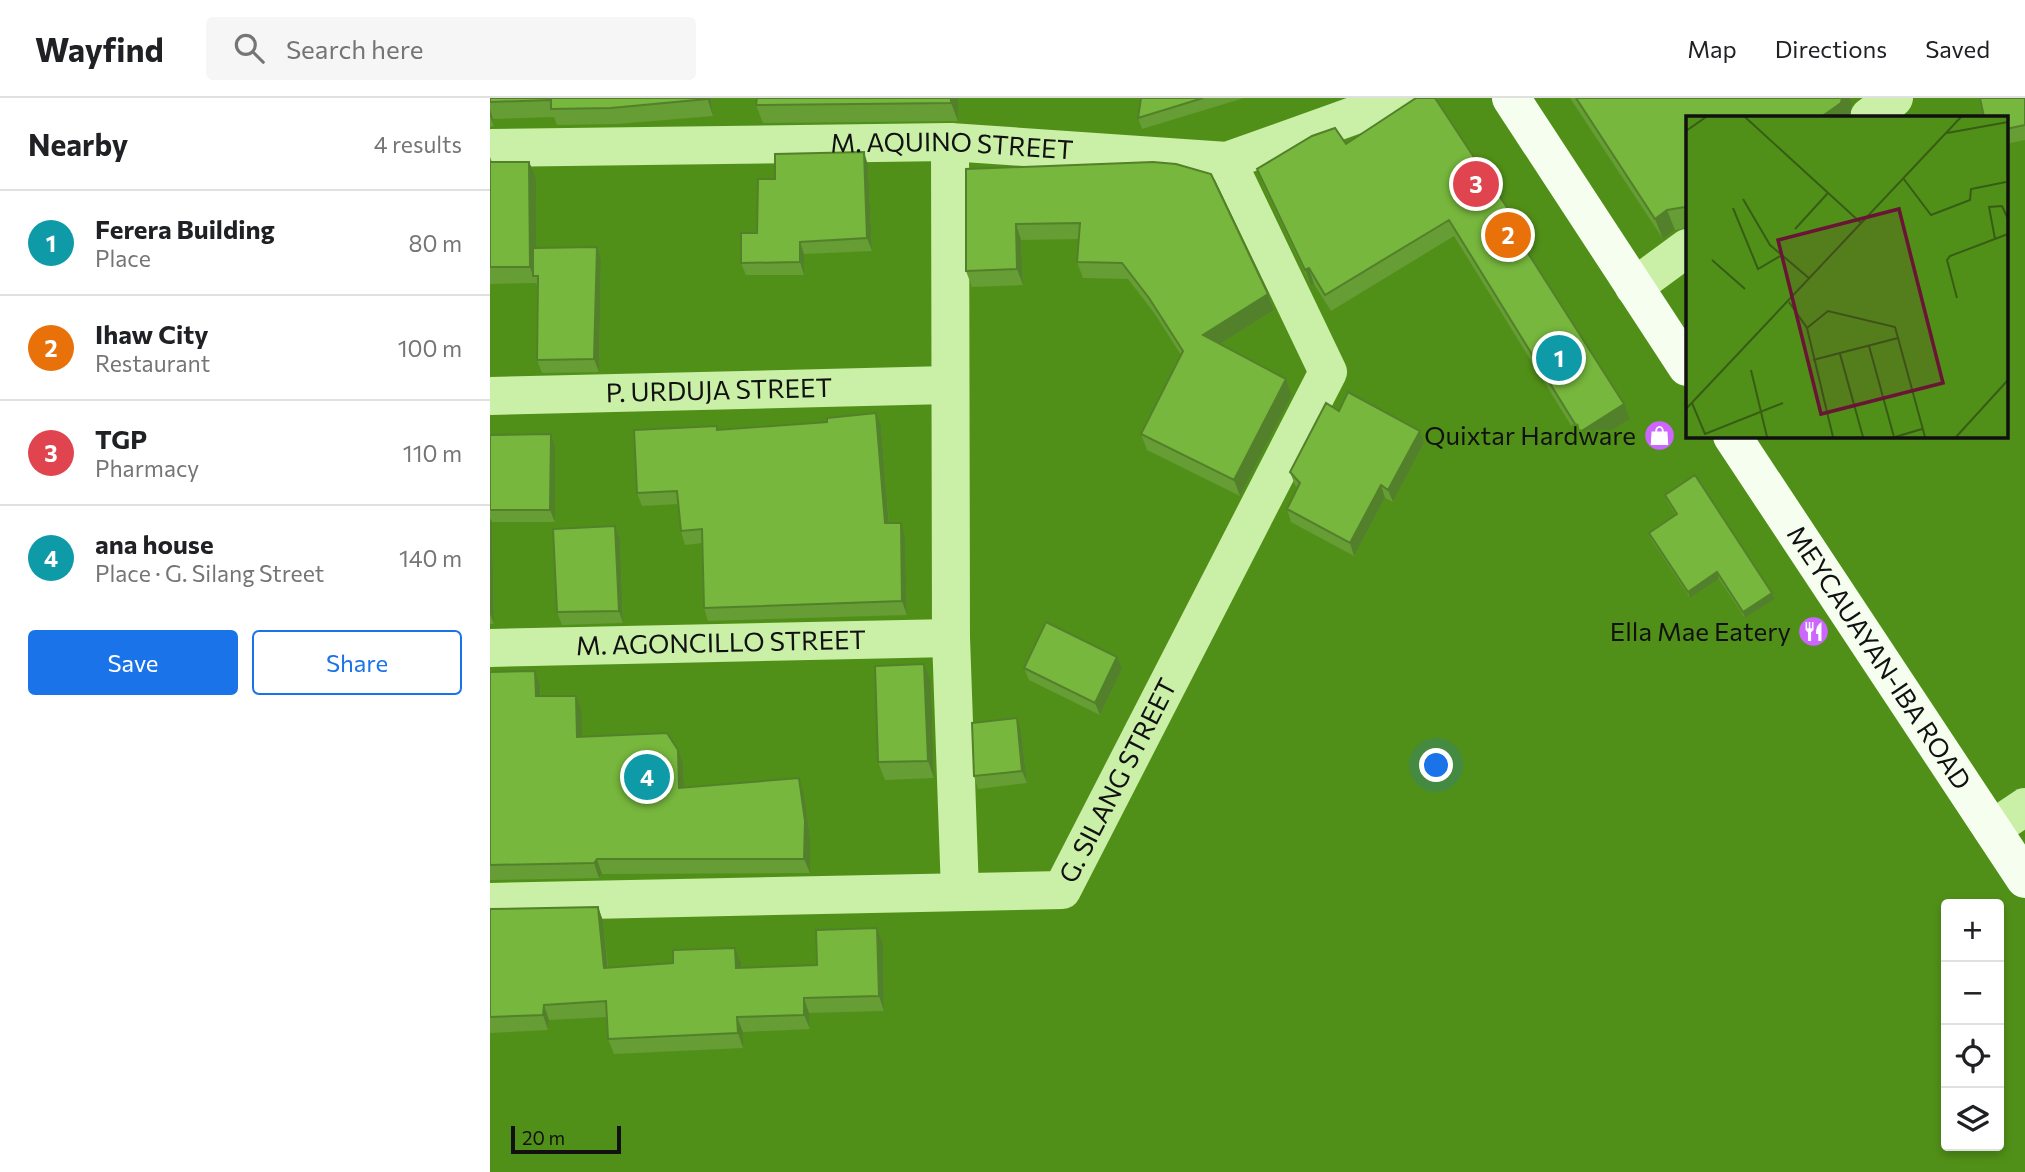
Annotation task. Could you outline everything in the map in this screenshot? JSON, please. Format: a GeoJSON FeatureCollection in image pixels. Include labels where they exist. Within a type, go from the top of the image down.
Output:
{"type":"FeatureCollection","features":[{"type":"Feature","properties":{"kind":"main road"},"geometry":{"type":"LineString","coordinates":[[1511,98],[1686,365]]}},
{"type":"Feature","properties":{"kind":"main road","name":"MEYCAUAYAN-IBA ROAD"},"geometry":{"type":"LineString","coordinates":[[1733,438],[2025,879]]}},
{"type":"Feature","properties":{"kind":"street","name":"M. AQUINO STREET"},"geometry":{"type":"LineString","coordinates":[[490,148],[950,142],[1227,161],[1403,98]]}},
{"type":"Feature","properties":{"kind":"street"},"geometry":{"type":"LineString","coordinates":[[950,142],[950,638],[960,892]]}},
{"type":"Feature","properties":{"kind":"street","name":"G. SILANG STREET"},"geometry":{"type":"LineString","coordinates":[[490,902],[1062,890],[1328,372],[1227,161]]}},
{"type":"Feature","properties":{"kind":"street"},"geometry":{"type":"LineString","coordinates":[[1634,287],[1686,249]]}},
{"type":"Feature","properties":{"kind":"street","name":"P. URDUJA STREET"},"geometry":{"type":"LineString","coordinates":[[490,396],[948,385]]}},
{"type":"Feature","properties":{"kind":"street","name":"M. AGONCILLO STREET"},"geometry":{"type":"LineString","coordinates":[[490,648],[950,638]]}},
{"type":"Feature","properties":{"kind":"street"},"geometry":{"type":"LineString","coordinates":[[1993,829],[2025,807]]}},
{"type":"Feature","properties":{"kind":"building"},"geometry":{"type":"Polygon","coordinates":[[[490,98],[707,99],[611,108],[551,109],[551,100],[490,102],[490,98]]]}},
{"type":"Feature","properties":{"kind":"building"},"geometry":{"type":"Polygon","coordinates":[[[757,98],[951,98],[951,103],[756,105],[757,98]]]}},
{"type":"Feature","properties":{"kind":"building"},"geometry":{"type":"Polygon","coordinates":[[[1141,98],[1203,98],[1138,118],[1141,98]]]}},
{"type":"Feature","properties":{"kind":"building"},"geometry":{"type":"Polygon","coordinates":[[[1416,98],[1435,98],[1525,235],[1519,239],[1624,404],[1580,432],[1449,220],[1325,295],[1309,268],[1305,270],[1257,169],[1312,136],[1335,128],[1346,144],[1416,98]]]}},
{"type":"Feature","properties":{"kind":"building"},"geometry":{"type":"Polygon","coordinates":[[[1576,98],[1842,98],[1841,103],[1822,116],[1686,116],[1686,206],[1667,210],[1655,219],[1576,98]]]}},
{"type":"Feature","properties":{"kind":"building"},"geometry":{"type":"Polygon","coordinates":[[[1980,98],[2025,98],[2025,125],[2008,129],[2008,116],[1984,116],[1980,98]]]}},
{"type":"Feature","properties":{"kind":"building"},"geometry":{"type":"Polygon","coordinates":[[[864,152],[867,238],[800,242],[800,262],[741,263],[741,233],[757,233],[758,179],[775,179],[775,154],[864,152]]]}},
{"type":"Feature","properties":{"kind":"building"},"geometry":{"type":"Polygon","coordinates":[[[490,162],[529,162],[530,267],[490,267],[490,162]]]}},
{"type":"Feature","properties":{"kind":"building"},"geometry":{"type":"Polygon","coordinates":[[[1153,162],[1176,164],[1211,174],[1268,294],[1203,335],[1286,379],[1234,480],[1141,434],[1183,351],[1149,298],[1122,263],[1077,262],[1080,223],[1016,224],[1017,269],[966,271],[966,169],[1153,162]]]}},
{"type":"Feature","properties":{"kind":"building"},"geometry":{"type":"Polygon","coordinates":[[[597,247],[594,359],[537,360],[538,276],[533,276],[533,248],[597,247]]]}},
{"type":"Feature","properties":{"kind":"building"},"geometry":{"type":"Polygon","coordinates":[[[1348,392],[1420,431],[1388,490],[1381,485],[1350,543],[1287,509],[1300,483],[1290,472],[1326,403],[1339,411],[1348,392]]]}},
{"type":"Feature","properties":{"kind":"building"},"geometry":{"type":"Polygon","coordinates":[[[876,413],[885,523],[901,523],[902,601],[704,608],[702,529],[681,531],[677,491],[637,493],[634,430],[717,426],[717,430],[827,422],[827,418],[876,413]]]}},
{"type":"Feature","properties":{"kind":"building"},"geometry":{"type":"Polygon","coordinates":[[[551,434],[550,510],[490,510],[490,435],[551,434]]]}},
{"type":"Feature","properties":{"kind":"building"},"geometry":{"type":"Polygon","coordinates":[[[1695,475],[1772,593],[1743,612],[1717,572],[1688,592],[1649,533],[1677,514],[1665,495],[1695,475]]]}},
{"type":"Feature","properties":{"kind":"building"},"geometry":{"type":"Polygon","coordinates":[[[615,526],[619,611],[557,612],[553,529],[615,526]]]}},
{"type":"Feature","properties":{"kind":"building"},"geometry":{"type":"Polygon","coordinates":[[[1046,622],[1117,657],[1095,703],[1024,668],[1046,622]]]}},
{"type":"Feature","properties":{"kind":"building"},"geometry":{"type":"Polygon","coordinates":[[[924,664],[928,761],[878,762],[875,666],[924,664]]]}},
{"type":"Feature","properties":{"kind":"building"},"geometry":{"type":"Polygon","coordinates":[[[535,671],[536,696],[576,696],[577,737],[667,733],[678,750],[679,788],[799,778],[805,821],[804,859],[597,859],[594,863],[490,865],[490,672],[535,671]]]}},
{"type":"Feature","properties":{"kind":"building"},"geometry":{"type":"Polygon","coordinates":[[[1017,718],[1022,771],[974,776],[972,723],[1017,718]]]}},
{"type":"Feature","properties":{"kind":"building"},"geometry":{"type":"Polygon","coordinates":[[[598,907],[604,968],[673,963],[673,950],[735,948],[736,968],[817,965],[816,930],[877,928],[879,996],[804,998],[804,1015],[737,1017],[738,1033],[608,1039],[606,1001],[544,1005],[543,1015],[490,1017],[490,909],[598,907]]]}},
{"type":"Feature","properties":{"kind":"place","name":"TGP"},"geometry":{"type":"Point","coordinates":[1476,184]}},
{"type":"Feature","properties":{"kind":"place","name":"Ihaw City"},"geometry":{"type":"Point","coordinates":[1508,235]}},
{"type":"Feature","properties":{"kind":"place","name":"Ferera Building"},"geometry":{"type":"Point","coordinates":[1559,358]}},
{"type":"Feature","properties":{"kind":"place","name":"Quixtar Hardware"},"geometry":{"type":"Point","coordinates":[1659,436]}},
{"type":"Feature","properties":{"kind":"place","name":"Ella Mae Eatery"},"geometry":{"type":"Point","coordinates":[1814,632]}},
{"type":"Feature","properties":{"kind":"place","name":"ana house"},"geometry":{"type":"Point","coordinates":[647,777]}}]}
